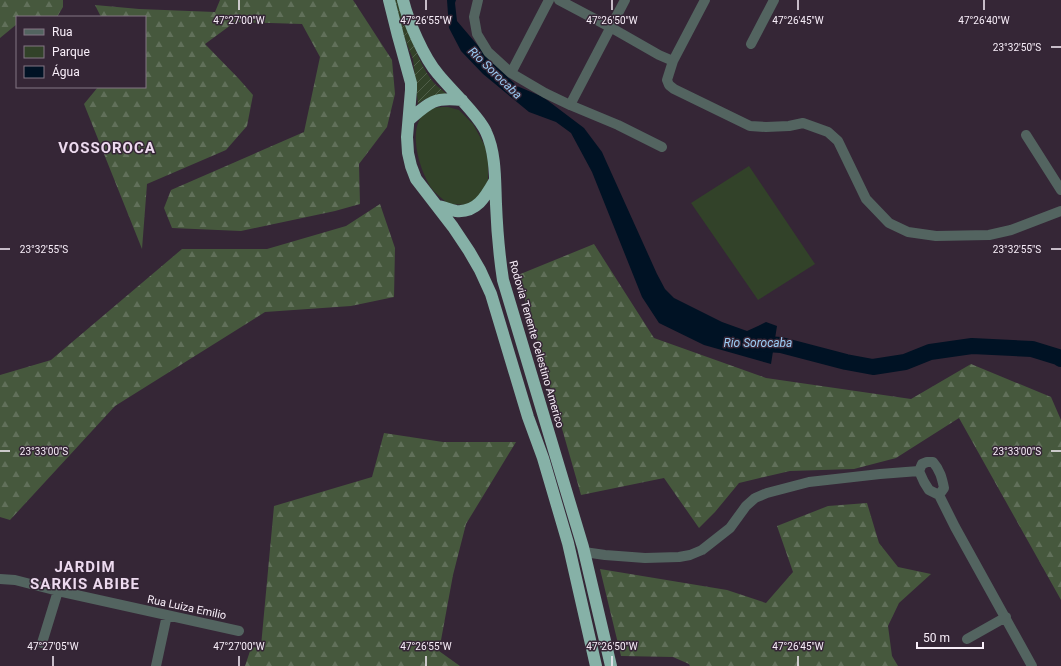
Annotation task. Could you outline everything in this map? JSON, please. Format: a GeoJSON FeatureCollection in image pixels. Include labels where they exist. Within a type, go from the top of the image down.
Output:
{"type":"FeatureCollection","features":[{"type":"Feature","properties":{"kind":"highway"},"geometry":{"type":"LineString","coordinates":[[389,0],[411,83],[407,137],[411,166],[416,179],[438,206],[469,251],[491,294],[568,544],[594,662]]}},
{"type":"Feature","properties":{"kind":"highway","name":"Rodovia Tenente Celestino Americo"},"geometry":{"type":"LineString","coordinates":[[403,0],[415,34],[425,55],[437,74],[462,100],[486,132],[492,149],[499,254],[503,280],[584,552],[611,666]]}},
{"type":"Feature","properties":{"kind":"highway"},"geometry":{"type":"LineString","coordinates":[[409,120],[434,101],[448,99],[462,100]]}},
{"type":"Feature","properties":{"kind":"highway"},"geometry":{"type":"LineString","coordinates":[[438,206],[456,211],[467,210],[475,207],[484,198],[495,180]]}},
{"type":"Feature","properties":{"kind":"street"},"geometry":{"type":"LineString","coordinates":[[478,0],[474,17],[477,34],[488,52],[511,73],[545,93],[618,125],[662,147]]}},
{"type":"Feature","properties":{"kind":"street"},"geometry":{"type":"LineString","coordinates":[[511,73],[549,0]]}},
{"type":"Feature","properties":{"kind":"street"},"geometry":{"type":"LineString","coordinates":[[560,0],[658,55],[673,61]]}},
{"type":"Feature","properties":{"kind":"street"},"geometry":{"type":"LineString","coordinates":[[570,105],[625,0]]}},
{"type":"Feature","properties":{"kind":"street"},"geometry":{"type":"LineString","coordinates":[[705,0],[673,61],[667,80],[669,85],[674,89],[750,126],[789,126],[803,123],[828,132],[838,141],[866,199],[889,223],[908,232],[936,236],[990,234],[1011,230],[1061,211]]}},
{"type":"Feature","properties":{"kind":"street"},"geometry":{"type":"LineString","coordinates":[[751,44],[774,0]]}},
{"type":"Feature","properties":{"kind":"street"},"geometry":{"type":"LineString","coordinates":[[1026,135],[1061,190]]}},
{"type":"Feature","properties":{"kind":"street"},"geometry":{"type":"LineString","coordinates":[[939,495],[944,488],[939,468],[933,462],[922,464],[919,471],[924,482],[929,490],[939,495],[955,527],[1032,666]]}},
{"type":"Feature","properties":{"kind":"street"},"geometry":{"type":"LineString","coordinates":[[584,552],[645,558],[679,557],[690,555],[702,550],[730,528],[746,506],[755,498],[768,493],[809,482],[919,471]]}},
{"type":"Feature","properties":{"kind":"street","name":"Rua Luiza Emilio"},"geometry":{"type":"LineString","coordinates":[[0,579],[15,580],[58,591],[240,631]]}},
{"type":"Feature","properties":{"kind":"street"},"geometry":{"type":"LineString","coordinates":[[42,643],[58,591]]}},
{"type":"Feature","properties":{"kind":"street"},"geometry":{"type":"LineString","coordinates":[[156,666],[167,615]]}},
{"type":"Feature","properties":{"kind":"street"},"geometry":{"type":"LineString","coordinates":[[968,639],[1006,617]]}},
{"type":"Feature","properties":{"kind":"green space"},"geometry":{"type":"Polygon","coordinates":[[[0,0],[63,0],[63,7],[58,16],[16,16],[16,25],[0,38],[0,0]]]}},
{"type":"Feature","properties":{"kind":"green space"},"geometry":{"type":"Polygon","coordinates":[[[220,0],[353,0],[392,60],[395,94],[387,127],[359,164],[360,204],[335,211],[241,231],[172,228],[164,208],[171,190],[304,132],[320,57],[302,24],[235,22],[205,44],[253,95],[247,126],[226,150],[147,184],[142,249],[84,104],[97,88],[146,88],[146,16],[100,16],[95,5],[139,9],[215,12],[220,0]]]}},
{"type":"Feature","properties":{"kind":"green space"},"geometry":{"type":"Polygon","coordinates":[[[391,0],[398,0],[414,45],[430,78],[449,96],[436,96],[418,104],[413,59],[391,0]]]}},
{"type":"Feature","properties":{"kind":"green space"},"geometry":{"type":"Polygon","coordinates":[[[448,107],[459,110],[473,124],[485,146],[488,161],[488,180],[479,199],[467,205],[448,204],[432,189],[419,161],[416,138],[420,118],[427,111],[432,109],[448,107]]]}},
{"type":"Feature","properties":{"kind":"green space"},"geometry":{"type":"Polygon","coordinates":[[[749,166],[815,264],[758,300],[691,203],[749,166]]]}},
{"type":"Feature","properties":{"kind":"green space"},"geometry":{"type":"Polygon","coordinates":[[[380,204],[395,248],[394,297],[351,306],[265,312],[115,406],[10,520],[0,517],[0,375],[51,360],[182,249],[267,249],[346,226],[380,204]]]}},
{"type":"Feature","properties":{"kind":"green space"},"geometry":{"type":"Polygon","coordinates":[[[594,244],[654,338],[766,378],[911,399],[971,364],[1051,397],[1061,420],[1061,600],[959,418],[896,458],[854,469],[790,471],[739,483],[715,512],[699,528],[664,478],[581,495],[518,275],[594,244]]]}},
{"type":"Feature","properties":{"kind":"green space"},"geometry":{"type":"Polygon","coordinates":[[[384,433],[443,442],[516,442],[466,524],[453,575],[439,651],[460,666],[245,666],[251,648],[261,646],[274,506],[372,477],[384,433]]]}},
{"type":"Feature","properties":{"kind":"green space"},"geometry":{"type":"Polygon","coordinates":[[[867,503],[879,543],[898,567],[931,574],[899,603],[888,626],[892,656],[898,666],[690,666],[689,664],[673,657],[621,656],[600,569],[727,590],[766,603],[793,572],[777,526],[828,506],[867,503]]]}},
{"type":"Feature","properties":{"kind":"water","name":"Rio Sorocaba"},"geometry":{"type":"Polygon","coordinates":[[[447,0],[456,0],[457,21],[491,61],[517,86],[543,97],[584,128],[602,152],[657,274],[665,289],[674,298],[722,322],[747,331],[766,322],[777,326],[771,364],[704,345],[659,323],[642,297],[592,172],[571,133],[556,122],[529,112],[483,74],[461,51],[449,28],[447,0]]]}},
{"type":"Feature","properties":{"kind":"waterway","name":"Rio Sorocaba"},"geometry":{"type":"LineString","coordinates":[[752,343],[781,345],[846,362],[873,367],[905,362],[930,352],[972,346],[1032,349],[1061,359]]}},
{"type":"Feature","properties":{"kind":"district","name":"VOSSOROCA"},"geometry":{"type":"Point","coordinates":[107,148]}},
{"type":"Feature","properties":{"kind":"district","name":"JARDIM SARKIS ABIBE"},"geometry":{"type":"Point","coordinates":[85,576]}}]}
